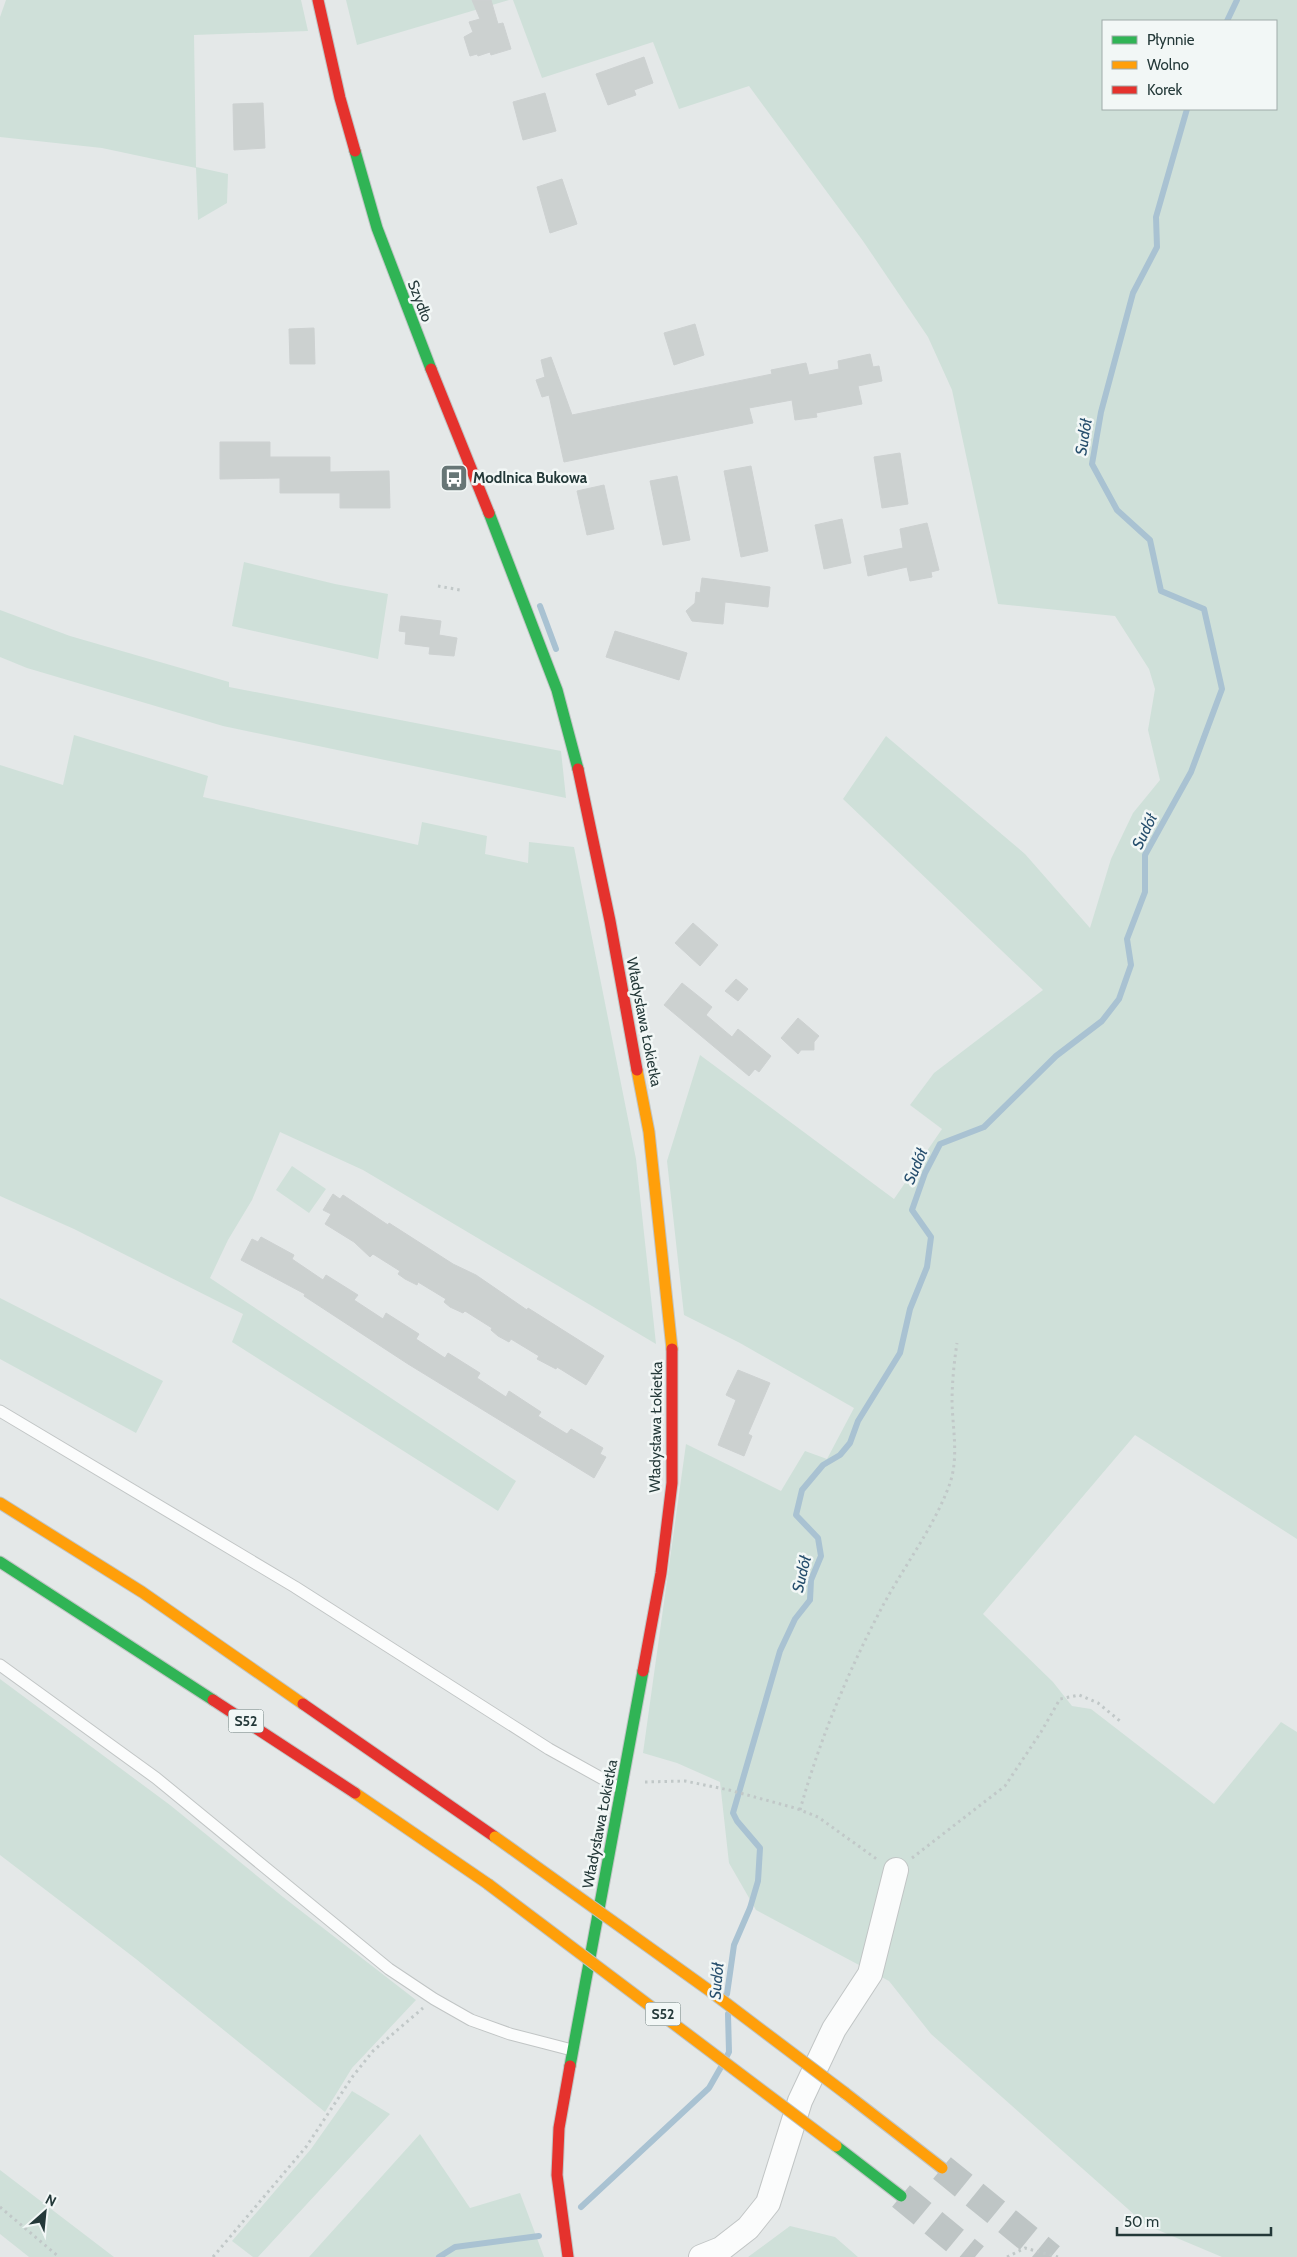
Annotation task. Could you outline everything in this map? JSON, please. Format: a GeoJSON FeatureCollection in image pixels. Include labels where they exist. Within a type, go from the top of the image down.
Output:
{"type":"FeatureCollection","features":[{"type":"Feature","properties":{"kind":"main road","name":"Szydło"},"geometry":{"type":"LineString","coordinates":[[318,0],[340,98],[377,228],[406,308],[477,481],[524,603]]}},
{"type":"Feature","properties":{"kind":"main road","name":"Władysława Łokietka"},"geometry":{"type":"LineString","coordinates":[[524,603],[557,690],[569,733],[610,921],[649,1132],[673,1357],[672,1483],[661,1573],[559,2128],[557,2175],[568,2257]]}},
{"type":"Feature","properties":{"kind":"main road"},"geometry":{"type":"LineString","coordinates":[[0,1503],[142,1592],[495,1837],[702,1986],[942,2168]]}},
{"type":"Feature","properties":{"kind":"main road","name":"S52"},"geometry":{"type":"LineString","coordinates":[[0,1562],[323,1771],[488,1884],[901,2196]]}},
{"type":"Feature","properties":{"kind":"street"},"geometry":{"type":"LineString","coordinates":[[701,2257],[721,2249],[748,2228],[768,2203],[800,2101],[834,2030],[870,1974],[896,1870]]}},
{"type":"Feature","properties":{"kind":"lane"},"geometry":{"type":"LineString","coordinates":[[0,1411],[287,1582],[549,1749],[622,1786]]}},
{"type":"Feature","properties":{"kind":"lane"},"geometry":{"type":"LineString","coordinates":[[0,1665],[156,1778],[389,1969],[434,1999],[471,2020],[510,2034],[572,2050]]}},
{"type":"Feature","properties":{"kind":"path"},"geometry":{"type":"LineString","coordinates":[[438,586],[460,590]]}},
{"type":"Feature","properties":{"kind":"path"},"geometry":{"type":"LineString","coordinates":[[800,1810],[815,1757],[848,1677],[879,1612],[924,1535],[949,1486],[956,1458],[952,1372],[957,1343]]}},
{"type":"Feature","properties":{"kind":"path"},"geometry":{"type":"LineString","coordinates":[[622,1786],[685,1781],[733,1791],[800,1810],[818,1817],[871,1856],[896,1870],[1005,1786],[1041,1732],[1060,1699],[1079,1695],[1098,1703],[1120,1721]]}},
{"type":"Feature","properties":{"kind":"path"},"geometry":{"type":"LineString","coordinates":[[213,2257],[306,2147],[353,2076],[373,2051],[434,1999]]}},
{"type":"Feature","properties":{"kind":"path"},"geometry":{"type":"LineString","coordinates":[[0,2207],[59,2257]]}},
{"type":"Feature","properties":{"kind":"path"},"geometry":{"type":"LineString","coordinates":[[1007,2257],[1025,2248],[1058,2257]]}},
{"type":"Feature","properties":{"kind":"shaded area"},"geometry":{"type":"Polygon","coordinates":[[[6,0],[301,0],[308,31],[194,35],[196,167],[228,174],[227,203],[198,220],[196,168],[102,148],[0,137],[0,17],[6,0]]]}},
{"type":"Feature","properties":{"kind":"shaded area"},"geometry":{"type":"Polygon","coordinates":[[[346,0],[509,0],[357,45],[346,0]]]}},
{"type":"Feature","properties":{"kind":"shaded area"},"geometry":{"type":"Polygon","coordinates":[[[513,0],[1297,0],[1297,1539],[1135,1435],[983,1614],[1053,1682],[1072,1706],[1091,1709],[1214,1804],[1281,1722],[1297,1732],[1297,2257],[1222,2257],[1146,2225],[931,2034],[889,1981],[756,1910],[729,1863],[720,1782],[677,1763],[643,1753],[686,1444],[781,1491],[805,1451],[827,1459],[854,1408],[740,1343],[684,1315],[667,1161],[700,1055],[894,1199],[942,1129],[910,1105],[934,1073],[1043,990],[843,799],[886,736],[1025,854],[1090,928],[1111,859],[1133,813],[1160,780],[1148,730],[1155,689],[1149,669],[1115,616],[998,604],[952,390],[928,337],[863,241],[749,86],[679,109],[653,42],[542,78],[513,0]]]}},
{"type":"Feature","properties":{"kind":"shaded area"},"geometry":{"type":"Polygon","coordinates":[[[244,562],[335,584],[388,594],[378,659],[232,626],[244,562]]]}},
{"type":"Feature","properties":{"kind":"shaded area"},"geometry":{"type":"Polygon","coordinates":[[[0,610],[70,636],[229,682],[229,687],[561,751],[566,798],[223,726],[27,668],[0,657],[0,610]]]}},
{"type":"Feature","properties":{"kind":"shaded area"},"geometry":{"type":"Polygon","coordinates":[[[74,735],[208,776],[203,797],[418,845],[422,822],[487,836],[485,854],[528,863],[529,842],[574,847],[636,1159],[656,1344],[363,1170],[280,1132],[252,1200],[228,1240],[210,1278],[516,1481],[498,1511],[232,1342],[243,1314],[74,1229],[0,1196],[0,765],[63,785],[74,735]]]}},
{"type":"Feature","properties":{"kind":"shaded area"},"geometry":{"type":"Polygon","coordinates":[[[292,1166],[326,1189],[309,1213],[276,1190],[292,1166]]]}},
{"type":"Feature","properties":{"kind":"shaded area"},"geometry":{"type":"Polygon","coordinates":[[[0,1298],[163,1381],[136,1433],[0,1359],[0,1298]]]}},
{"type":"Feature","properties":{"kind":"shaded area"},"geometry":{"type":"Polygon","coordinates":[[[0,1679],[170,1805],[283,1897],[416,2000],[352,2068],[325,2112],[136,1959],[0,1855],[0,1679]]]}},
{"type":"Feature","properties":{"kind":"shaded area"},"geometry":{"type":"Polygon","coordinates":[[[352,2091],[390,2114],[258,2257],[253,2257],[232,2241],[311,2149],[352,2091]]]}},
{"type":"Feature","properties":{"kind":"shaded area"},"geometry":{"type":"Polygon","coordinates":[[[420,2134],[470,2208],[520,2193],[544,2257],[309,2257],[420,2134]]]}},
{"type":"Feature","properties":{"kind":"shaded area"},"geometry":{"type":"Polygon","coordinates":[[[0,2170],[114,2257],[29,2257],[0,2234],[0,2170]]]}},
{"type":"Feature","properties":{"kind":"shaded area"},"geometry":{"type":"Polygon","coordinates":[[[790,2226],[835,2237],[858,2257],[748,2257],[790,2226]]]}},
{"type":"Feature","properties":{"kind":"building"},"geometry":{"type":"Polygon","coordinates":[[[472,0],[491,0],[498,24],[503,23],[511,49],[491,55],[490,52],[478,56],[477,54],[470,56],[464,37],[473,32],[469,22],[480,19],[472,0]]]}},
{"type":"Feature","properties":{"kind":"building"},"geometry":{"type":"Polygon","coordinates":[[[644,57],[653,83],[634,90],[636,95],[608,105],[596,74],[644,57]]]}},
{"type":"Feature","properties":{"kind":"building"},"geometry":{"type":"Polygon","coordinates":[[[545,93],[556,131],[523,140],[513,102],[545,93]]]}},
{"type":"Feature","properties":{"kind":"building"},"geometry":{"type":"Polygon","coordinates":[[[263,103],[265,148],[234,150],[233,104],[263,103]]]}},
{"type":"Feature","properties":{"kind":"building"},"geometry":{"type":"Polygon","coordinates":[[[562,179],[577,224],[550,233],[537,187],[562,179]]]}},
{"type":"Feature","properties":{"kind":"building"},"geometry":{"type":"Polygon","coordinates":[[[695,324],[704,355],[674,365],[664,333],[695,324]]]}},
{"type":"Feature","properties":{"kind":"building"},"geometry":{"type":"Polygon","coordinates":[[[314,328],[315,364],[290,364],[289,329],[314,328]]]}},
{"type":"Feature","properties":{"kind":"building"},"geometry":{"type":"Polygon","coordinates":[[[870,354],[873,367],[879,366],[882,381],[858,386],[862,404],[816,413],[817,417],[795,420],[792,400],[749,408],[753,423],[564,462],[549,395],[542,397],[536,380],[545,377],[541,360],[551,357],[572,415],[772,374],[771,370],[806,363],[809,375],[839,369],[838,361],[870,354]]]}},
{"type":"Feature","properties":{"kind":"building"},"geometry":{"type":"Polygon","coordinates":[[[220,442],[270,442],[270,457],[330,457],[330,472],[389,471],[390,508],[340,508],[340,493],[280,493],[280,478],[220,479],[220,442]]]}},
{"type":"Feature","properties":{"kind":"building"},"geometry":{"type":"Polygon","coordinates":[[[900,453],[908,504],[882,508],[874,457],[900,453]]]}},
{"type":"Feature","properties":{"kind":"building"},"geometry":{"type":"Polygon","coordinates":[[[751,466],[768,551],[741,557],[724,471],[751,466]]]}},
{"type":"Feature","properties":{"kind":"building"},"geometry":{"type":"Polygon","coordinates":[[[677,476],[690,540],[663,545],[650,481],[677,476]]]}},
{"type":"Feature","properties":{"kind":"building"},"geometry":{"type":"Polygon","coordinates":[[[604,485],[614,529],[587,535],[577,491],[604,485]]]}},
{"type":"Feature","properties":{"kind":"building"},"geometry":{"type":"Polygon","coordinates":[[[842,519],[851,563],[824,569],[815,525],[842,519]]]}},
{"type":"Feature","properties":{"kind":"building"},"geometry":{"type":"Polygon","coordinates":[[[927,523],[939,570],[931,572],[932,577],[910,581],[907,567],[868,576],[864,556],[903,548],[900,529],[927,523]]]}},
{"type":"Feature","properties":{"kind":"building"},"geometry":{"type":"Polygon","coordinates":[[[702,578],[770,587],[768,607],[725,602],[723,624],[692,621],[686,611],[695,603],[696,592],[700,593],[702,578]]]}},
{"type":"Feature","properties":{"kind":"building"},"geometry":{"type":"Polygon","coordinates":[[[401,616],[441,621],[439,635],[457,638],[454,656],[429,654],[430,647],[405,644],[406,632],[399,631],[401,616]]]}},
{"type":"Feature","properties":{"kind":"building"},"geometry":{"type":"Polygon","coordinates":[[[615,631],[687,653],[679,680],[606,657],[615,631]]]}},
{"type":"Feature","properties":{"kind":"building"},"geometry":{"type":"Polygon","coordinates":[[[693,923],[718,945],[700,966],[675,943],[693,923]]]}},
{"type":"Feature","properties":{"kind":"building"},"geometry":{"type":"Polygon","coordinates":[[[736,979],[748,989],[738,1001],[725,991],[736,979]]]}},
{"type":"Feature","properties":{"kind":"building"},"geometry":{"type":"Polygon","coordinates":[[[682,983],[712,1007],[706,1015],[732,1037],[738,1029],[771,1056],[759,1072],[755,1069],[749,1076],[664,1005],[682,983]]]}},
{"type":"Feature","properties":{"kind":"building"},"geometry":{"type":"Polygon","coordinates":[[[798,1018],[819,1036],[814,1042],[814,1050],[801,1050],[798,1054],[781,1038],[798,1018]]]}},
{"type":"Feature","properties":{"kind":"building"},"geometry":{"type":"Polygon","coordinates":[[[333,1194],[340,1199],[343,1195],[388,1225],[389,1223],[453,1264],[476,1275],[527,1310],[528,1308],[604,1356],[586,1385],[557,1367],[556,1369],[537,1359],[539,1356],[511,1339],[509,1342],[498,1336],[491,1330],[492,1328],[465,1311],[463,1313],[450,1307],[444,1302],[446,1299],[418,1282],[417,1285],[405,1279],[398,1274],[400,1271],[373,1254],[370,1257],[354,1242],[325,1224],[331,1214],[323,1210],[333,1194]]]}},
{"type":"Feature","properties":{"kind":"building"},"geometry":{"type":"Polygon","coordinates":[[[261,1237],[294,1255],[292,1259],[323,1280],[326,1275],[358,1295],[354,1300],[383,1319],[386,1313],[419,1334],[416,1339],[445,1358],[448,1353],[480,1373],[477,1378],[506,1397],[509,1391],[541,1412],[538,1416],[567,1434],[571,1429],[603,1448],[600,1454],[606,1457],[594,1478],[408,1364],[304,1296],[305,1294],[241,1260],[252,1239],[258,1242],[261,1237]]]}},
{"type":"Feature","properties":{"kind":"building"},"geometry":{"type":"Polygon","coordinates":[[[738,1370],[770,1383],[748,1434],[752,1436],[744,1456],[718,1445],[736,1400],[726,1395],[738,1370]]]}},
{"type":"Feature","properties":{"kind":"waterway","name":"Sudół"},"geometry":{"type":"LineString","coordinates":[[1227,20],[1237,0]]}},
{"type":"Feature","properties":{"kind":"waterway","name":"Sudół"},"geometry":{"type":"LineString","coordinates":[[727,1994],[734,1945],[750,1908],[758,1881],[760,1848],[737,1821],[733,1813],[780,1651],[795,1619],[810,1600],[811,1580],[821,1556],[818,1538],[796,1515],[802,1490],[823,1465],[840,1455],[850,1443],[858,1421],[900,1353],[910,1309],[927,1267],[931,1237],[912,1210],[925,1173],[940,1144],[984,1127],[1056,1056],[1102,1021],[1119,999],[1131,965],[1127,939],[1145,892],[1145,855],[1191,772],[1222,689],[1204,609],[1161,591],[1150,540],[1117,510],[1092,464],[1101,412],[1133,293],[1157,247],[1156,217],[1187,110]]}},
{"type":"Feature","properties":{"kind":"waterway"},"geometry":{"type":"LineString","coordinates":[[540,606],[556,649]]}},
{"type":"Feature","properties":{"kind":"waterway","name":"Sudół"},"geometry":{"type":"LineString","coordinates":[[727,2056],[729,2052],[728,2014]]}},
{"type":"Feature","properties":{"kind":"waterway","name":"Sudół"},"geometry":{"type":"LineString","coordinates":[[581,2207],[709,2088],[721,2067]]}},
{"type":"Feature","properties":{"kind":"waterway","name":"Sudół"},"geometry":{"type":"LineString","coordinates":[[439,2257],[455,2247],[539,2236]]}},
{"type":"Feature","properties":{"kind":"tunnel"},"geometry":{"type":"LineString","coordinates":[[942,2168],[1051,2257]]}},
{"type":"Feature","properties":{"kind":"tunnel"},"geometry":{"type":"LineString","coordinates":[[901,2196],[975,2257]]}},
{"type":"Feature","properties":{"kind":"traffic: fast"},"geometry":{"type":"LineString","coordinates":[[355,151],[377,228],[431,369]]}},
{"type":"Feature","properties":{"kind":"traffic: fast"},"geometry":{"type":"LineString","coordinates":[[489,513],[557,690],[578,769]]}},
{"type":"Feature","properties":{"kind":"traffic: fast"},"geometry":{"type":"LineString","coordinates":[[0,1562],[213,1700]]}},
{"type":"Feature","properties":{"kind":"traffic: fast"},"geometry":{"type":"LineString","coordinates":[[570,2066],[643,1671]]}},
{"type":"Feature","properties":{"kind":"traffic: fast"},"geometry":{"type":"LineString","coordinates":[[836,2146],[901,2196]]}},
{"type":"Feature","properties":{"kind":"traffic: slow"},"geometry":{"type":"LineString","coordinates":[[637,1070],[649,1132],[672,1349]]}},
{"type":"Feature","properties":{"kind":"traffic: slow"},"geometry":{"type":"LineString","coordinates":[[0,1503],[142,1592],[303,1704]]}},
{"type":"Feature","properties":{"kind":"traffic: slow"},"geometry":{"type":"LineString","coordinates":[[355,1793],[488,1884]]}},
{"type":"Feature","properties":{"kind":"traffic: slow"},"geometry":{"type":"LineString","coordinates":[[495,1837],[710,1991],[845,2093]]}},
{"type":"Feature","properties":{"kind":"traffic: slow"},"geometry":{"type":"LineString","coordinates":[[488,1884],[836,2146]]}},
{"type":"Feature","properties":{"kind":"traffic: slow"},"geometry":{"type":"LineString","coordinates":[[845,2093],[942,2168]]}},
{"type":"Feature","properties":{"kind":"traffic: jam"},"geometry":{"type":"LineString","coordinates":[[318,0],[340,98],[355,151]]}},
{"type":"Feature","properties":{"kind":"traffic: jam"},"geometry":{"type":"LineString","coordinates":[[431,369],[489,513]]}},
{"type":"Feature","properties":{"kind":"traffic: jam"},"geometry":{"type":"LineString","coordinates":[[578,769],[610,921],[637,1070]]}},
{"type":"Feature","properties":{"kind":"traffic: jam"},"geometry":{"type":"LineString","coordinates":[[643,1671],[661,1573],[672,1483],[672,1349]]}},
{"type":"Feature","properties":{"kind":"traffic: jam"},"geometry":{"type":"LineString","coordinates":[[213,1700],[355,1793]]}},
{"type":"Feature","properties":{"kind":"traffic: jam"},"geometry":{"type":"LineString","coordinates":[[303,1704],[495,1837]]}},
{"type":"Feature","properties":{"kind":"traffic: jam"},"geometry":{"type":"LineString","coordinates":[[568,2257],[557,2175],[559,2128],[570,2066]]}},
{"type":"Feature","properties":{"kind":"place","name":"Modlnica Bukowa"},"geometry":{"type":"Point","coordinates":[454,478]}}]}
